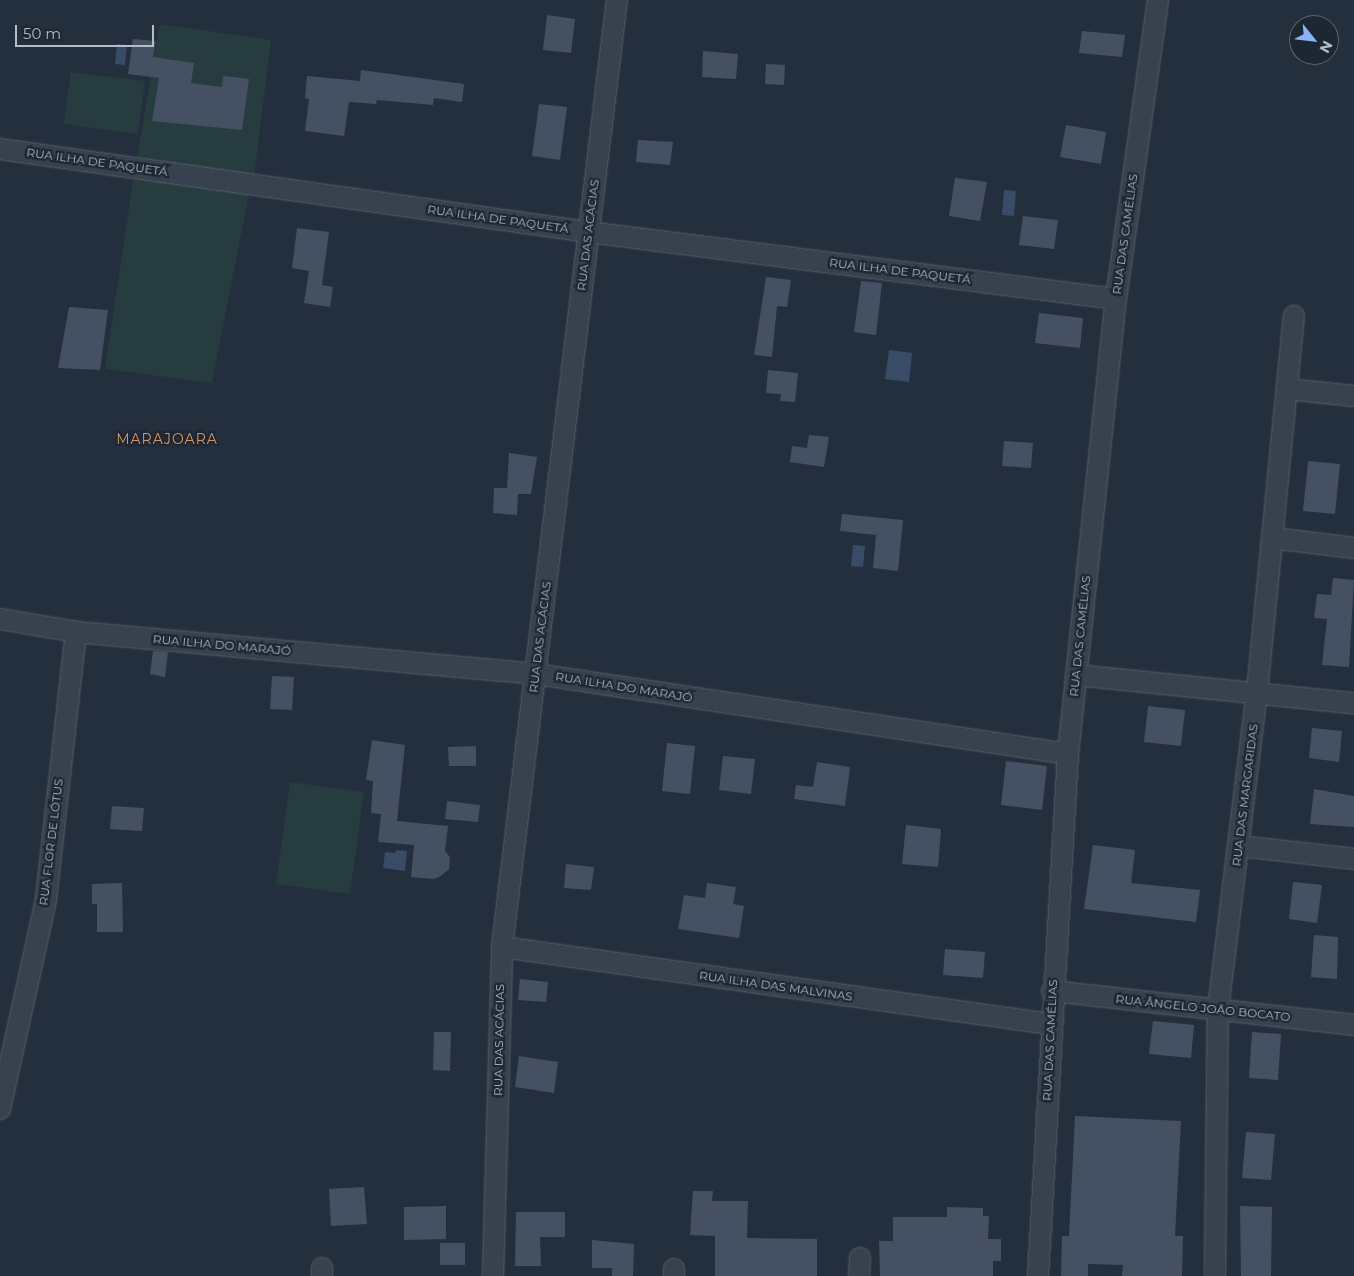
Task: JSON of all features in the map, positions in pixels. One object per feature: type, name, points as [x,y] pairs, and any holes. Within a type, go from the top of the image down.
[{"type":"street","name":"RUA DAS ACÁCIAS","points":[[493,1276],[502,947],[617,0]]},
{"type":"street","name":"RUA DAS CAMÉLIAS","points":[[1038,1276],[1050,1024],[1068,754],[1116,299],[1158,0]]},
{"type":"street","name":"RUA ILHA DE PAQUETÁ","points":[[0,150],[588,232],[1116,299]]},
{"type":"street","name":"RUA DAS MARGARIDAS","points":[[1215,1276],[1218,1010],[1257,692],[1294,316]]},
{"type":"street","points":[[1287,390],[1354,396]]},
{"type":"street","points":[[1273,538],[1354,548]]},
{"type":"street","name":"RUA ILHA DO MARAJÓ","points":[[0,619],[76,632],[536,674],[1068,754]]},
{"type":"street","name":"RUA FLOR DE LÓTUS","points":[[0,1109],[5,1068],[46,899],[76,632]]},
{"type":"street","points":[[1076,674],[1354,703]]},
{"type":"street","points":[[1238,846],[1354,859]]},
{"type":"street","name":"RUA ILHA DAS MALVINAS","points":[[502,947],[1050,1024]]},
{"type":"street","name":"RUA ÂNGELO JOÃO BOCATO","points":[[1052,991],[1354,1025]]},
{"type":"green space","points":[[160,24],[271,40],[254,177],[137,158]]},
{"type":"green space","points":[[71,72],[145,81],[138,134],[64,124]]},
{"type":"green space","points":[[134,174],[249,194],[212,383],[105,369]]},
{"type":"green space","points":[[290,782],[364,792],[350,894],[276,884]]},
{"type":"water","points":[[117,44],[127,45],[125,65],[115,64]]},
{"type":"water","points":[[1004,190],[1016,191],[1014,216],[1002,215]]},
{"type":"water","points":[[889,350],[912,353],[909,382],[885,379]]},
{"type":"water","points":[[853,545],[865,546],[863,567],[851,566]]},
{"type":"water","points":[[396,850],[407,851],[405,871],[383,868],[385,852],[395,853]]},
{"type":"building","points":[[547,15],[575,19],[571,53],[543,50]]},
{"type":"building","points":[[1082,31],[1125,35],[1122,57],[1079,53]]},
{"type":"building","points":[[133,39],[156,41],[153,57],[194,63],[191,83],[222,87],[223,76],[249,79],[242,130],[152,121],[159,78],[128,74]]},
{"type":"building","points":[[703,51],[738,54],[736,79],[702,77]]},
{"type":"building","points":[[766,64],[785,65],[784,85],[765,84]]},
{"type":"building","points":[[361,70],[464,84],[462,102],[434,98],[433,105],[377,100],[376,104],[349,102],[344,136],[305,131],[309,99],[305,98],[307,76],[360,81]]},
{"type":"building","points":[[539,104],[567,107],[560,160],[532,156]]},
{"type":"building","points":[[1066,125],[1106,132],[1101,164],[1060,157]]},
{"type":"building","points":[[638,140],[673,142],[670,165],[636,162]]},
{"type":"building","points":[[955,178],[987,182],[980,221],[949,216]]},
{"type":"building","points":[[1023,216],[1058,220],[1054,249],[1019,245]]},
{"type":"building","points":[[297,228],[329,232],[322,285],[333,287],[330,307],[304,303],[309,271],[292,268]]},
{"type":"building","points":[[766,277],[791,280],[787,307],[777,306],[772,357],[754,355]]},
{"type":"building","points":[[861,281],[882,283],[876,335],[854,332]]},
{"type":"building","points":[[69,307],[108,310],[100,370],[58,368]]},
{"type":"building","points":[[1039,313],[1083,318],[1080,348],[1035,343]]},
{"type":"building","points":[[768,370],[798,373],[795,402],[780,401],[781,394],[766,393]]},
{"type":"building","points":[[809,435],[829,437],[824,467],[790,462],[792,446],[807,448]]},
{"type":"building","points":[[1004,441],[1033,443],[1031,468],[1002,466]]},
{"type":"building","points":[[509,453],[537,457],[531,494],[518,494],[517,515],[493,513],[494,488],[507,488]]},
{"type":"building","points":[[1308,461],[1340,464],[1335,514],[1303,511]]},
{"type":"building","points":[[842,514],[903,520],[898,571],[873,568],[876,535],[840,531]]},
{"type":"building","points":[[1333,578],[1354,580],[1349,667],[1322,665],[1327,619],[1314,618],[1317,594],[1331,595]]},
{"type":"building","points":[[153,651],[168,652],[165,677],[150,674]]},
{"type":"building","points":[[272,676],[294,677],[292,710],[270,709]]},
{"type":"building","points":[[1148,706],[1185,710],[1181,746],[1144,742]]},
{"type":"building","points":[[1312,728],[1342,731],[1339,762],[1309,758]]},
{"type":"building","points":[[372,740],[405,745],[397,821],[448,826],[445,851],[450,857],[449,869],[441,876],[434,879],[411,877],[414,845],[378,842],[381,814],[371,813],[373,781],[366,780]]},
{"type":"building","points":[[667,743],[695,746],[690,794],[662,791]]},
{"type":"building","points":[[476,746],[476,766],[449,766],[448,747]]},
{"type":"building","points":[[723,756],[755,759],[751,794],[719,790]]},
{"type":"building","points":[[1006,761],[1047,766],[1042,810],[1001,805]]},
{"type":"building","points":[[817,762],[850,767],[845,806],[794,799],[796,785],[813,787]]},
{"type":"building","points":[[1314,789],[1354,796],[1354,827],[1310,824]]},
{"type":"building","points":[[447,801],[480,805],[478,822],[445,819]]},
{"type":"building","points":[[112,806],[144,808],[142,831],[110,829]]},
{"type":"building","points":[[906,825],[941,829],[938,867],[902,864]]},
{"type":"building","points":[[1093,845],[1135,850],[1131,883],[1200,890],[1196,922],[1084,909]]},
{"type":"building","points":[[566,864],[594,867],[591,890],[564,888]]},
{"type":"building","points":[[1293,882],[1322,885],[1317,923],[1289,919]]},
{"type":"building","points":[[122,883],[123,932],[97,932],[97,904],[92,904],[92,884]]},
{"type":"building","points":[[707,883],[736,887],[733,904],[744,906],[739,938],[678,929],[684,895],[705,898]]},
{"type":"building","points":[[1314,935],[1338,937],[1337,979],[1311,977]]},
{"type":"building","points":[[945,949],[985,952],[983,978],[943,975]]},
{"type":"building","points":[[520,979],[548,982],[546,1002],[518,1000]]},
{"type":"building","points":[[1153,1021],[1194,1025],[1191,1058],[1149,1054]]},
{"type":"building","points":[[434,1032],[451,1032],[450,1071],[433,1070]]},
{"type":"building","points":[[1252,1032],[1281,1034],[1278,1080],[1249,1078]]},
{"type":"building","points":[[519,1056],[558,1062],[554,1093],[515,1087]]},
{"type":"building","points":[[1075,1116],[1181,1121],[1175,1236],[1183,1236],[1182,1276],[1122,1276],[1123,1265],[1088,1264],[1088,1276],[1061,1276],[1062,1236],[1069,1236]]},
{"type":"building","points":[[1246,1132],[1275,1134],[1271,1180],[1242,1178]]},
{"type":"building","points":[[364,1187],[367,1224],[331,1226],[329,1189]]},
{"type":"building","points":[[693,1191],[713,1191],[712,1201],[748,1201],[747,1238],[817,1239],[817,1276],[715,1276],[715,1236],[690,1235]]},
{"type":"building","points":[[446,1206],[446,1239],[404,1240],[404,1207]]},
{"type":"building","points":[[1240,1206],[1272,1207],[1271,1276],[1241,1276]]},
{"type":"building","points":[[947,1207],[983,1208],[983,1216],[989,1216],[988,1239],[1001,1239],[1001,1261],[993,1261],[993,1276],[880,1276],[879,1241],[893,1241],[893,1217],[947,1217]]},
{"type":"building","points":[[516,1212],[565,1212],[565,1237],[540,1237],[541,1266],[515,1266]]},
{"type":"building","points":[[592,1240],[634,1244],[633,1276],[612,1276],[612,1268],[592,1268]]},
{"type":"building","points":[[440,1243],[465,1243],[465,1265],[440,1265]]},
{"type":"district","name":"MARAJOARA","points":[[167,439]]}]
